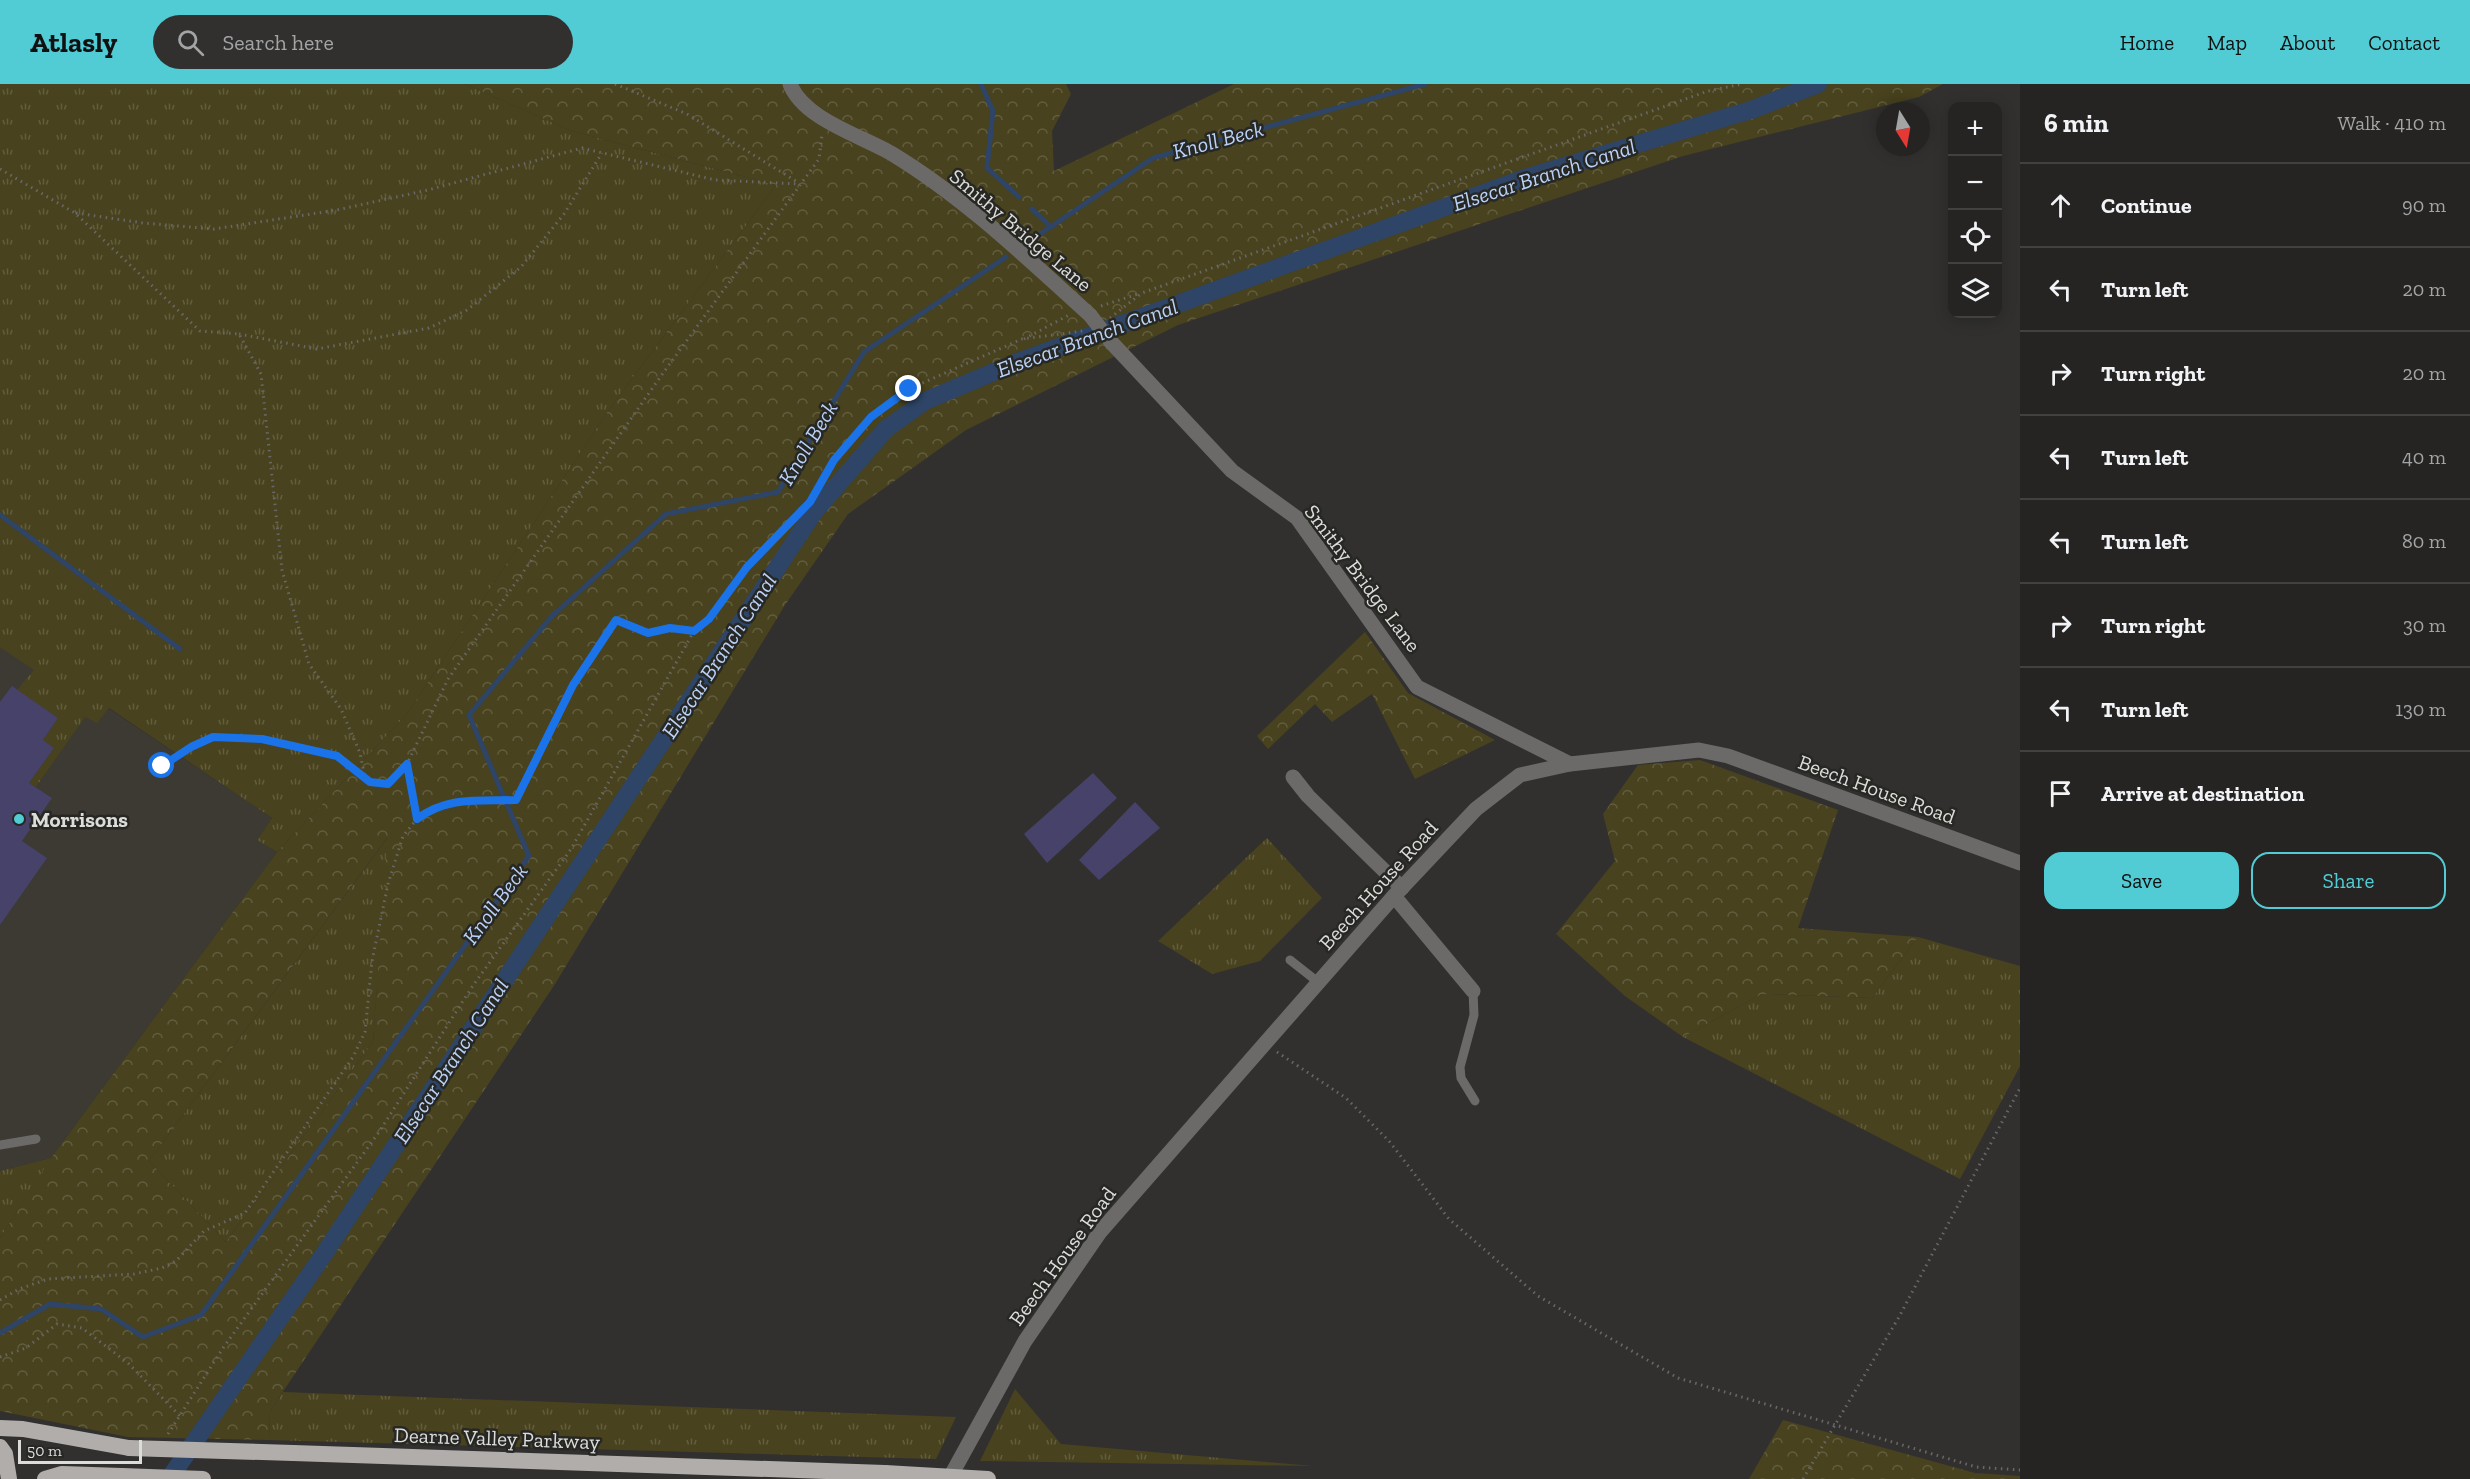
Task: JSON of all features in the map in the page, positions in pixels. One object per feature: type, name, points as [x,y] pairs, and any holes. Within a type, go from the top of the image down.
[{"type":"highway","name":"Dearne Valley Parkway","points":[[0,1428],[23,1429],[129,1448],[885,1473],[993,1479]]},
{"type":"highway","points":[[0,1447],[5,1454],[9,1479]]},
{"type":"highway","points":[[45,1479],[62,1474],[203,1479]]},
{"type":"street","name":"Smithy Bridge Lane","points":[[790,84],[807,107],[895,156],[989,225],[1111,342],[1232,471],[1297,518],[1417,687],[1570,764]]},
{"type":"street","name":"Beech House Road","points":[[949,1479],[1025,1341],[1100,1232],[1398,892],[1476,809],[1520,775],[1570,764],[1699,750],[1728,756],[2020,863]]},
{"type":"street","points":[[1293,777],[1398,892],[1473,991]]},
{"type":"lane","points":[[1290,960],[1318,982]]},
{"type":"lane","points":[[1473,991],[1474,1015],[1460,1067],[1461,1078],[1475,1101]]},
{"type":"lane","points":[[0,1145],[36,1139]]},
{"type":"path","points":[[615,84],[687,114],[801,184]]},
{"type":"path","points":[[1107,321],[1142,293],[1708,91],[1742,84]]},
{"type":"path","points":[[162,766],[191,747],[213,737],[262,739],[337,756],[370,782],[388,784],[407,764],[448,679],[661,376],[819,159],[825,119]]},
{"type":"path","points":[[75,213],[143,224],[214,229],[337,210],[428,190],[582,148],[715,180],[801,184]]},
{"type":"path","points":[[0,169],[75,213],[200,331],[239,334],[317,350],[429,328],[467,310],[521,267],[564,214],[602,153]]},
{"type":"path","points":[[0,1357],[26,1348],[57,1324],[82,1328],[128,1363],[180,1416],[223,1348],[379,1132],[472,987],[571,849],[694,631],[709,619],[747,567],[810,502],[834,460],[871,417],[909,389],[1022,339],[1077,333],[1088,322]]},
{"type":"path","points":[[239,334],[261,374],[282,570],[309,664],[341,709],[360,753],[365,778]]},
{"type":"path","points":[[0,1300],[19,1288],[48,1280],[134,1274],[162,1268],[176,1261],[204,1231],[245,1213],[353,1057],[365,1032],[372,961],[388,884],[403,836],[417,819],[432,808],[446,802],[516,800],[573,685],[616,620],[648,633],[670,628],[694,631]]},
{"type":"path","points":[[407,764],[417,819]]},
{"type":"path","points":[[1265,1044],[1346,1098],[1389,1141],[1449,1219],[1538,1296],[1678,1378],[1976,1467],[2020,1470]]},
{"type":"path","points":[[1803,1478],[1899,1317],[2020,1088]]},
{"type":"shaded area","points":[[0,629],[44,658],[58,718],[54,748],[30,782],[36,787],[85,716],[108,708],[272,818],[257,840],[277,852],[51,1158],[0,1171]]},
{"type":"green space","points":[[0,84],[465,84],[572,131],[776,185],[608,411],[407,714],[277,852],[257,840],[272,818],[109,708],[97,723],[85,717],[36,787],[29,783],[54,748],[43,740],[58,718],[17,690],[34,670],[0,647]]},
{"type":"green space","points":[[465,84],[1066,84],[1071,94],[1052,131],[1054,171],[1234,84],[1943,84],[1919,97],[1899,102],[1876,102],[1876,108],[1683,156],[1178,325],[966,430],[848,514],[785,605],[555,984],[270,1411],[269,1440],[128,1437],[0,1411],[0,1238],[51,1158],[277,852],[407,714],[608,411],[776,185],[572,131]],"holes":[[[387,838],[373,1042],[226,1242],[149,1161]]]},
{"type":"green space","points":[[1365,632],[1408,693],[1495,740],[1415,779],[1372,694],[1332,722],[1315,704],[1268,749],[1257,736]]},
{"type":"green space","points":[[1700,760],[1838,810],[1798,928],[1918,937],[1872,998],[1762,994],[1683,1037],[1625,996],[1556,934],[1615,861],[1603,814],[1638,765]]},
{"type":"green space","points":[[388,837],[373,1042],[226,1242],[149,1161]]},
{"type":"green space","points":[[1267,838],[1322,898],[1260,961],[1212,974],[1158,941]]},
{"type":"green space","points":[[1918,937],[2020,966],[2020,1066],[1960,1179],[1683,1037],[1762,994],[1872,998]]},
{"type":"green space","points":[[51,1159],[0,1238],[0,1171]]},
{"type":"green space","points":[[1015,1389],[1061,1444],[1313,1466],[980,1461]]},
{"type":"green space","points":[[283,1392],[956,1417],[936,1459],[269,1440],[270,1411]]},
{"type":"green space","points":[[1783,1420],[1975,1473],[2020,1476],[2020,1479],[1749,1479]]},
{"type":"building","name":"Morrisons","points":[[12,686],[58,718],[43,740],[54,748],[29,783],[52,798],[22,841],[47,858],[0,925],[0,702]]},
{"type":"building","points":[[1093,773],[1117,798],[1047,863],[1024,834]]},
{"type":"building","points":[[1135,802],[1160,828],[1099,880],[1079,860]]},
{"type":"waterway","points":[[981,84],[993,111],[987,168],[1019,197]]},
{"type":"waterway","name":"Knoll Beck","points":[[1031,240],[1153,158],[1425,84]]},
{"type":"waterway","name":"Elsecar Branch Canal","points":[[169,1479],[326,1251],[814,512],[886,429],[925,401],[1015,363],[1528,177],[1751,110],[1818,84]]},
{"type":"waterway","points":[[1032,209],[1051,227]]},
{"type":"waterway","name":"Knoll Beck","points":[[0,1333],[50,1304],[101,1309],[143,1337],[201,1315],[529,856],[469,715],[552,616],[666,514],[778,492],[864,352],[1006,257]]},
{"type":"waterway","points":[[0,515],[180,649]]},
{"type":"place","name":"Morrisons","points":[[19,819]]},
{"type":"route","points":[[162,766],[191,747],[213,737],[262,739],[337,756],[370,782],[388,784],[407,764],[417,819],[432,808],[446,802],[516,800],[552,732],[573,685],[616,620],[648,633],[670,628],[694,631],[709,619],[747,567],[810,502],[834,460],[871,417],[909,389]]}]
